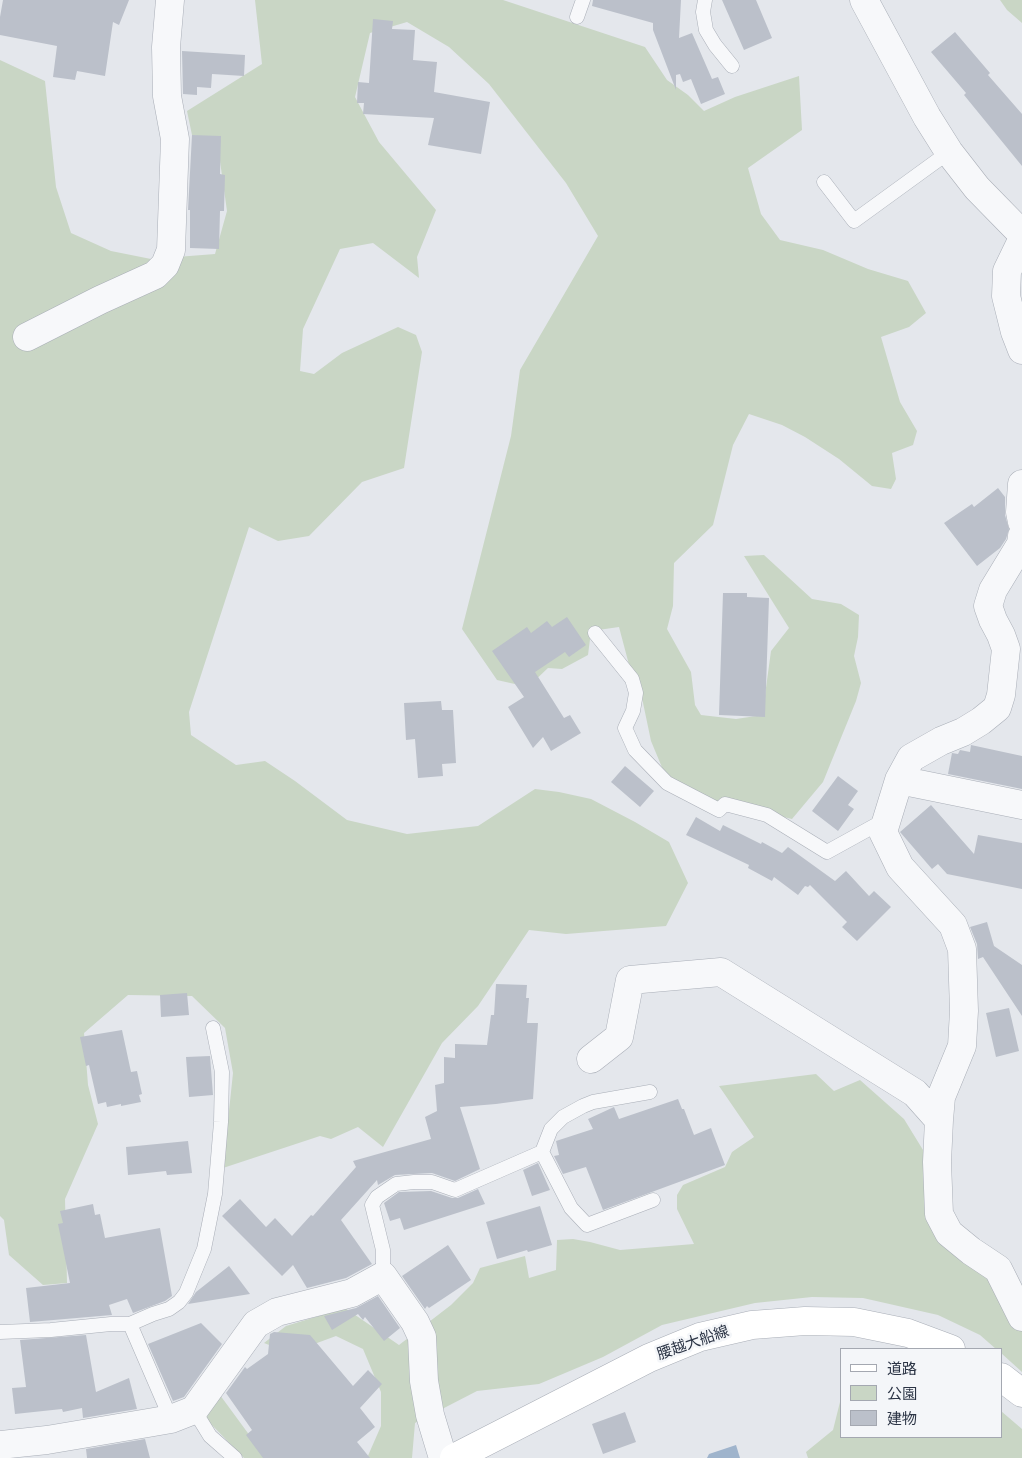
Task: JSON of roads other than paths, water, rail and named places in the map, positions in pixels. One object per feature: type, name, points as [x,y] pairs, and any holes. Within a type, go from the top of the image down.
[{"type":"main road","name":"腰越大船線","points":[[454,1458],[649,1358],[700,1337],[752,1325],[805,1321],[854,1322],[908,1333],[948,1348]]},
{"type":"main road","points":[[1002,1379],[1022,1393]]},
{"type":"street","points":[[27,337],[155,275],[165,265],[171,250],[175,139],[167,96],[166,47],[170,0]]},
{"type":"street","points":[[864,0],[923,109],[950,152],[976,188],[1022,234]]},
{"type":"street","points":[[1022,240],[1007,271],[1006,296],[1015,332],[1022,350]]},
{"type":"street","points":[[1022,484],[1020,512],[1022,522]]},
{"type":"street","points":[[1022,536],[1021,544],[993,590],[988,606],[992,620],[1001,635],[1006,649],[1001,695],[997,708],[963,732],[941,741],[911,758],[899,780],[883,832],[900,867],[952,926],[962,949],[964,1011],[962,1046],[941,1097],[938,1120],[939,1214],[949,1233],[998,1269],[1022,1317]]},
{"type":"street","points":[[899,780],[1022,805]]},
{"type":"street","points":[[591,1059],[620,1037],[630,980],[721,972],[915,1093],[938,1120]]},
{"type":"street","points":[[0,1446],[47,1440],[182,1414],[256,1324],[277,1312],[352,1293],[382,1276],[415,1322],[422,1337],[424,1381],[430,1415],[443,1458]]},
{"type":"lane","points":[[577,17],[583,0]]},
{"type":"lane","points":[[705,0],[703,12],[706,30],[732,66]]},
{"type":"lane","points":[[824,182],[854,221],[950,152]]},
{"type":"lane","points":[[595,633],[632,679],[636,693],[633,711],[625,728],[635,750],[667,783],[719,810],[725,804],[767,815],[827,852],[886,820]]},
{"type":"lane","points":[[0,1332],[130,1324],[169,1309],[179,1302],[186,1293],[204,1249],[215,1194],[221,1122],[222,1072],[213,1028]]},
{"type":"lane","points":[[382,1276],[383,1250],[372,1205],[377,1197],[396,1184],[414,1182],[432,1182],[455,1190],[542,1152],[552,1129],[563,1117],[593,1102],[650,1092]]},
{"type":"lane","points":[[542,1152],[571,1208],[587,1225],[653,1200]]},
{"type":"lane","points":[[130,1324],[182,1414],[235,1458]]},
{"type":"water","points":[[736,1445],[740,1458],[707,1458],[709,1454]]}]
